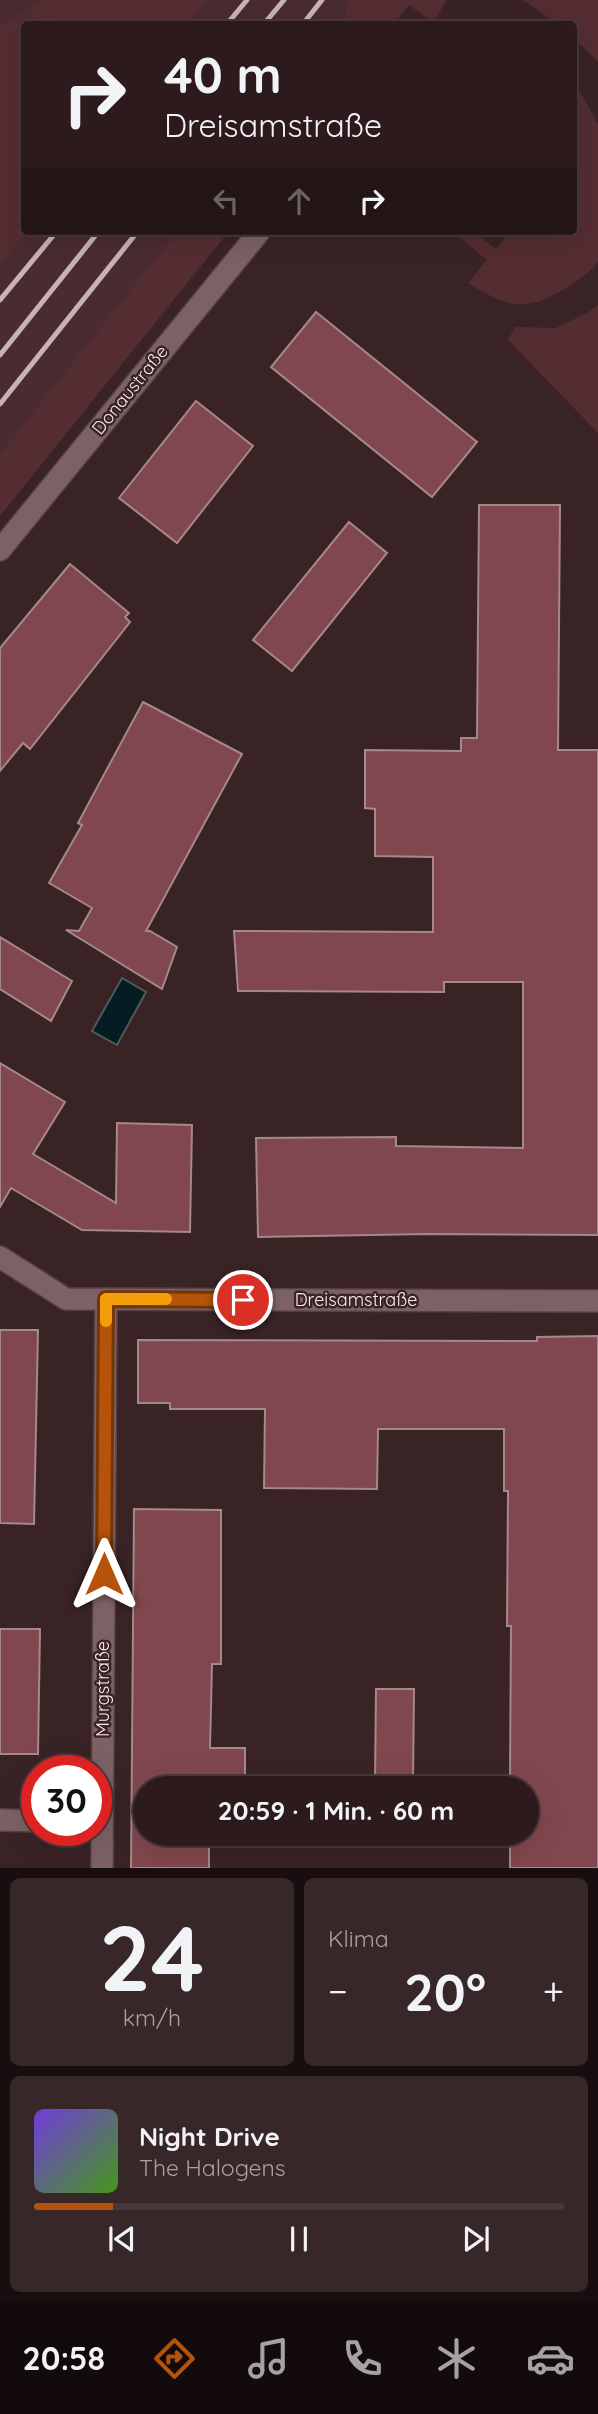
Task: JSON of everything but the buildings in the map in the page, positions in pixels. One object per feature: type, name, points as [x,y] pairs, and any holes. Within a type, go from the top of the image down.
[{"type":"street","name":"Donaustraße","points":[[0,550],[257,235]]},
{"type":"street","name":"Dreisamstraße","points":[[0,1257],[66,1299],[598,1301]]},
{"type":"street","name":"Murgstraße","points":[[100,1755],[106,1299]]},
{"type":"street","points":[[0,1820],[21,1821]]},
{"type":"street","name":"Murgstraße","points":[[101,1846],[102,1868]]},
{"type":"shaded area","points":[[0,0],[43,0],[0,24]]},
{"type":"shaded area","points":[[43,0],[207,0],[190,21],[21,21],[21,235],[24,235],[0,265],[0,24]]},
{"type":"shaded area","points":[[207,0],[347,0],[344,21],[190,21]]},
{"type":"shaded area","points":[[347,0],[446,0],[435,21],[409,5],[396,21],[344,21]]},
{"type":"shaded area","points":[[523,0],[598,0],[598,61],[577,42],[577,21],[553,21]]},
{"type":"shaded area","points":[[577,90],[598,124],[598,262],[577,281],[555,295],[530,304],[518,304],[495,298],[468,283],[487,260],[457,235],[478,235],[496,249],[508,235],[577,235]]},
{"type":"shaded area","points":[[24,235],[174,235],[0,454],[0,265]]},
{"type":"shaded area","points":[[174,235],[226,235],[0,516],[0,454]]},
{"type":"shaded area","points":[[598,305],[598,433],[508,340],[515,327],[556,328]]},
{"type":"water","points":[[122,978],[146,992],[117,1045],[92,1031]]},
{"type":"railway","points":[[230,21],[247,0]]},
{"type":"railway","points":[[266,21],[284,0]]},
{"type":"railway","points":[[305,21],[322,0]]},
{"type":"railway","points":[[0,300],[54,235]]},
{"type":"railway","points":[[0,355],[96,235]]},
{"type":"railway","points":[[0,404],[135,235]]},
{"type":"slow traffic","points":[[106,1321],[106,1299],[166,1299]]},
{"type":"route","points":[[104,1574],[106,1299],[243,1300]]}]
